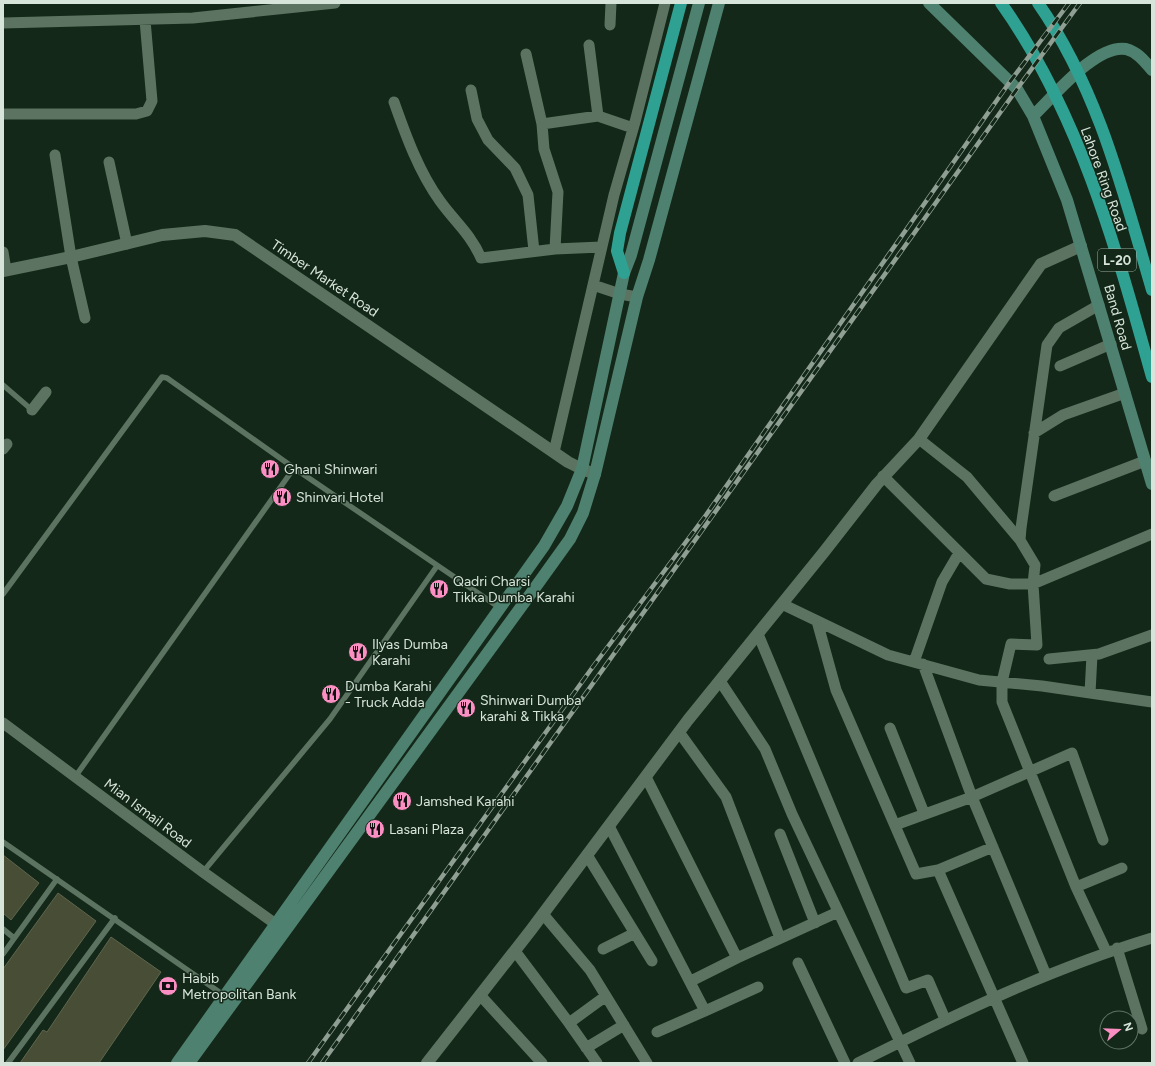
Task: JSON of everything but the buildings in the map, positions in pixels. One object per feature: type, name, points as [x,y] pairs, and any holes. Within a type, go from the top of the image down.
[{"type":"highway","points":[[624,273],[617,251],[682,3]]},
{"type":"highway","name":"Lahore Ring Road","points":[[1001,3],[1013,20],[1051,87],[1078,145],[1093,182],[1152,377]]},
{"type":"highway","name":"Lahore Ring Road","points":[[1038,3],[1067,50],[1086,89],[1104,132],[1152,290]]},
{"type":"main road","points":[[190,1063],[229,998],[277,925],[544,546],[567,506],[582,469],[624,273],[631,255],[699,3]]},
{"type":"main road","points":[[177,1063],[229,998],[570,539],[583,513],[595,474],[637,297],[649,260],[719,3]]},
{"type":"main road","name":"Band Road","points":[[928,3],[1016,89],[1033,116],[1067,200],[1082,246],[1152,484]]},
{"type":"main road","points":[[1033,116],[1094,59],[1112,49],[1127,49],[1139,56],[1152,70]]},
{"type":"main road","points":[[617,251],[649,260]]},
{"type":"street","points":[[3,24],[193,18],[335,3]]},
{"type":"street","points":[[610,25],[611,3]]},
{"type":"street","points":[[554,452],[614,194],[634,128],[665,3]]},
{"type":"street","points":[[3,114],[136,114],[147,111],[152,101],[145,20]]},
{"type":"street","points":[[590,45],[598,116]]},
{"type":"street","points":[[526,54],[542,124],[544,149],[558,192],[555,248]]},
{"type":"street","points":[[471,90],[477,118],[488,140],[515,168],[528,195],[534,251]]},
{"type":"street","points":[[394,102],[403,128],[431,186],[441,202],[473,241],[481,258],[555,248],[601,247]]},
{"type":"street","points":[[542,124],[598,116],[634,128]]},
{"type":"street","points":[[55,155],[71,257],[85,318]]},
{"type":"street","points":[[109,162],[127,244]]},
{"type":"street","name":"Timber Market Road","points":[[4,271],[71,257],[162,235],[205,231],[235,235],[554,452],[582,469],[595,474]]},
{"type":"street","points":[[427,1063],[515,951],[679,732],[883,476],[919,439],[1041,264],[1082,246]]},
{"type":"street","points":[[3,252],[4,271]]},
{"type":"street","points":[[593,285],[620,294],[637,297]]},
{"type":"street","points":[[1020,540],[1047,345],[1060,328],[1099,305]]},
{"type":"street","points":[[1060,366],[1111,344]]},
{"type":"street","points":[[32,410],[46,392]]},
{"type":"street","points":[[1034,433],[1063,415],[1125,392]]},
{"type":"street","points":[[919,439],[967,477],[1020,540],[1035,565],[1032,584],[1037,645],[1011,644],[1002,682],[1002,702],[1076,887],[1111,950],[1142,1029]]},
{"type":"street","points":[[1054,496],[1145,460]]},
{"type":"street","points":[[883,476],[986,579],[1010,584],[1032,584],[1152,534]]},
{"type":"street","points":[[959,553],[942,582],[918,663],[1046,975]]},
{"type":"street","points":[[782,604],[888,655],[979,680],[1042,686],[1152,702]]},
{"type":"street","points":[[817,621],[836,690],[916,874],[938,870],[993,847]]},
{"type":"street","points":[[758,634],[906,988],[928,980],[946,1019]]},
{"type":"street","points":[[1049,659],[1099,654],[1152,635]]},
{"type":"street","points":[[1090,693],[1092,655]]},
{"type":"street","points":[[720,681],[765,749],[792,814],[910,1063]]},
{"type":"street","name":"Mian Ismail Road","points":[[3,722],[203,872],[277,925]]},
{"type":"street","points":[[890,728],[924,813]]},
{"type":"street","points":[[679,732],[726,797],[780,938]]},
{"type":"street","points":[[895,825],[924,813],[972,797],[1072,753],[1103,840]]},
{"type":"street","points":[[646,777],[737,958]]},
{"type":"street","points":[[609,826],[691,981],[705,1011]]},
{"type":"street","points":[[780,834],[814,923]]},
{"type":"street","points":[[587,855],[652,961]]},
{"type":"street","points":[[1076,887],[1122,868]]},
{"type":"street","points":[[938,870],[1023,1063]]},
{"type":"street","points":[[691,981],[737,958],[838,912]]},
{"type":"street","points":[[543,914],[590,970],[647,1063]]},
{"type":"street","points":[[603,949],[635,933]]},
{"type":"street","points":[[861,1062],[946,1019],[1046,975],[1111,950],[1152,938]]},
{"type":"street","points":[[515,951],[597,1063]]},
{"type":"street","points":[[798,963],[845,1063]]},
{"type":"street","points":[[657,1032],[758,987]]},
{"type":"street","points":[[480,995],[542,1063]]},
{"type":"street","points":[[569,1023],[606,996]]},
{"type":"street","points":[[586,1048],[624,1025]]},
{"type":"lane","points":[[3,594],[162,377],[167,378],[294,468],[500,608]]},
{"type":"lane","points":[[3,385],[32,410]]},
{"type":"lane","points":[[75,777],[294,468]]},
{"type":"lane","points":[[203,872],[330,720],[437,566]]},
{"type":"lane","points":[[3,842],[229,998]]},
{"type":"lane","points":[[3,954],[57,879]]},
{"type":"lane","points":[[8,1063],[115,918]]},
{"type":"lane","points":[[3,929],[14,938]]},
{"type":"railway","points":[[308,1063],[592,668],[706,515],[1009,83],[1069,3]]},
{"type":"railway","points":[[322,1063],[1017,89],[1080,3]]},
{"type":"place","name":"Ghani Shinwari","points":[[270,469]]},
{"type":"place","name":"Shinvari Hotel","points":[[282,497]]},
{"type":"place","name":"Qadri Charsi Tikka Dumba Karahi","points":[[439,589]]},
{"type":"place","name":"Ilyas Dumba Karahi","points":[[358,652]]},
{"type":"place","name":"Dumba Karahi - Truck Adda","points":[[331,694]]},
{"type":"place","name":"Shinwari Dumba karahi & Tikka","points":[[466,708]]},
{"type":"place","name":"Jamshed Karahi","points":[[402,801]]},
{"type":"place","name":"Lasani Plaza","points":[[375,829]]},
{"type":"place","name":"Habib Metropolitan Bank","points":[[168,986]]}]
